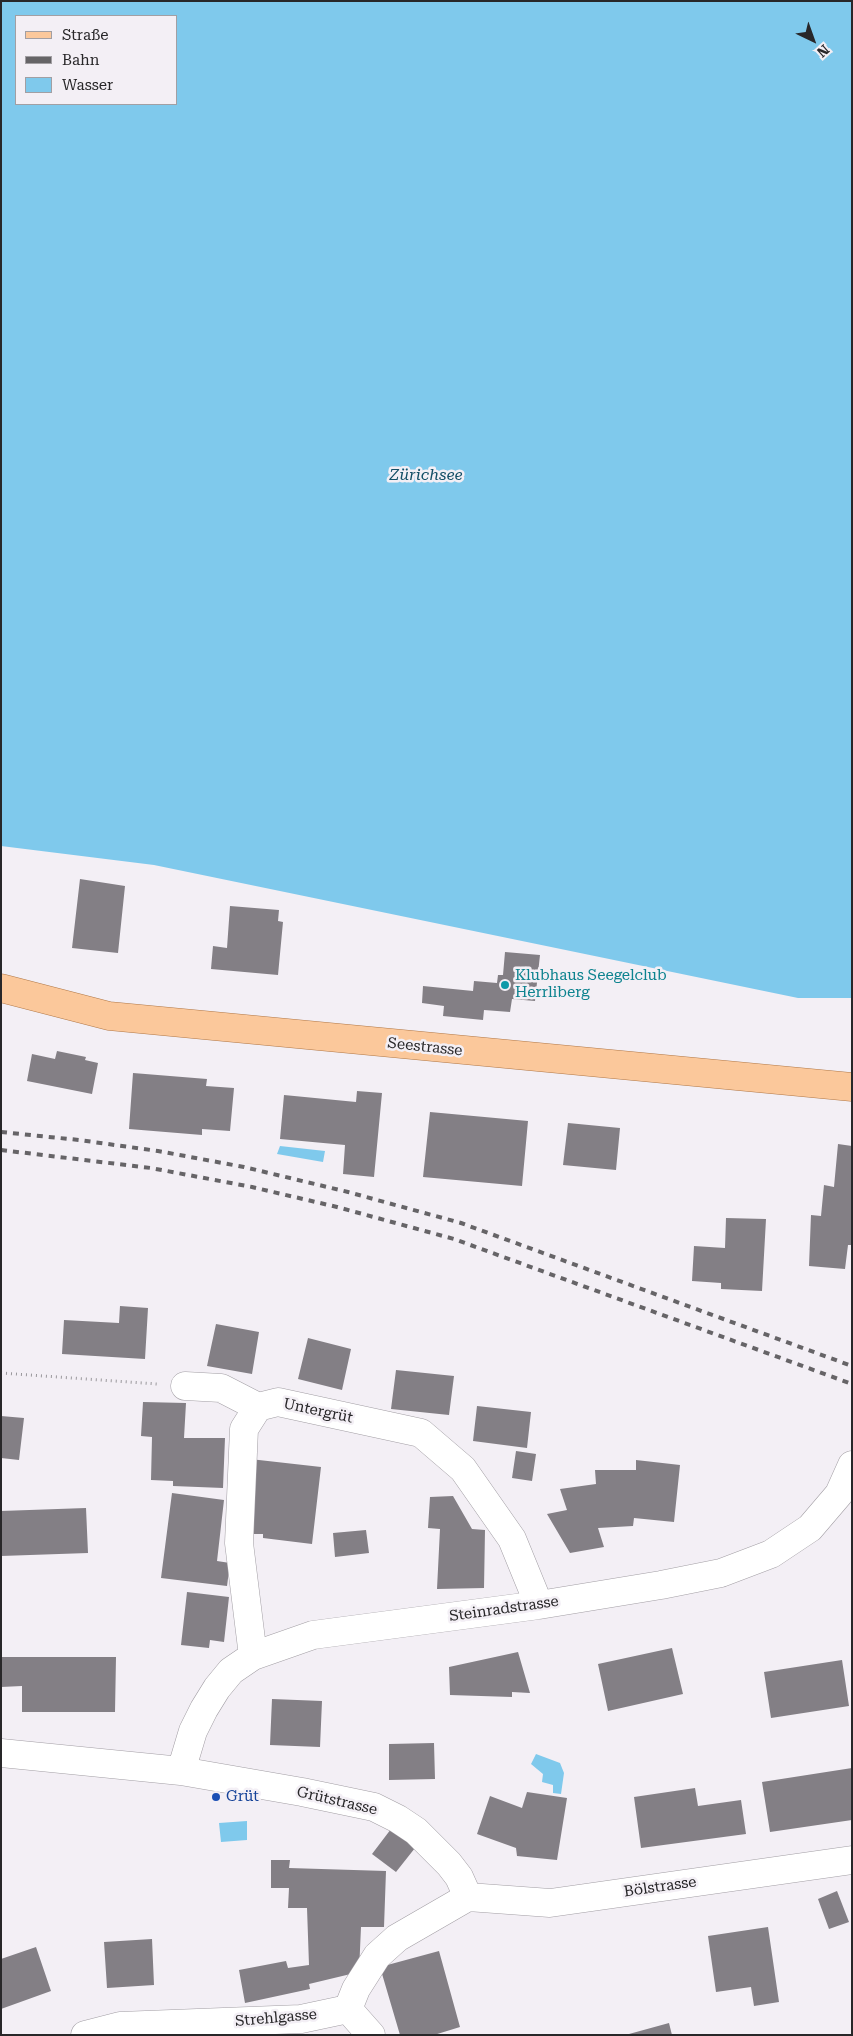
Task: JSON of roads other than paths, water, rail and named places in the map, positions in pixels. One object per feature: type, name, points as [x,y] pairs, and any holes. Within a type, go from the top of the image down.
[{"type":"main road","name":"Seestrasse","points":[[1,988],[109,1016],[852,1087]]},
{"type":"street","points":[[185,1386],[221,1388],[258,1407],[244,1429],[239,1543],[254,1656]]},
{"type":"street","name":"Untergrüt","points":[[258,1407],[278,1402],[421,1433],[462,1469],[512,1539],[539,1604]]},
{"type":"street","name":"Steinradstrasse","points":[[181,1771],[194,1731],[213,1695],[231,1671],[254,1656],[314,1635],[539,1604],[661,1585],[721,1573],[771,1554],[810,1528],[839,1494],[852,1465]]},
{"type":"street","name":"Grütstrasse","points":[[1,1753],[181,1771],[286,1789],[374,1807],[416,1831],[449,1864],[459,1877],[468,1897]]},
{"type":"street","name":"Bölstrasse","points":[[468,1897],[550,1903],[852,1860]]},
{"type":"street","points":[[371,2035],[348,2009],[356,1989],[377,1956],[404,1934],[468,1897]]},
{"type":"street","name":"Strehlgasse","points":[[85,2035],[120,2026],[301,2019],[348,2009]]},
{"type":"water","name":"Zürichsee","points":[[1,1],[852,1],[852,998],[798,998],[154,865],[1,846]]},
{"type":"water","points":[[280,1146],[325,1151],[323,1162],[277,1154]]},
{"type":"water","points":[[536,1754],[560,1763],[564,1773],[561,1794],[553,1793],[553,1785],[542,1782],[543,1774],[531,1764]]},
{"type":"water","points":[[247,1821],[247,1840],[221,1842],[219,1823]]},
{"type":"railway","points":[[1,1132],[158,1151],[244,1167],[348,1192],[461,1223],[852,1366]]},
{"type":"railway","points":[[1,1150],[151,1168],[252,1187],[337,1207],[454,1239],[852,1384]]},
{"type":"place","name":"Klubhaus Seegelclub Herrliberg","points":[[505,985]]},
{"type":"place","name":"Grüt","points":[[216,1797]]}]
